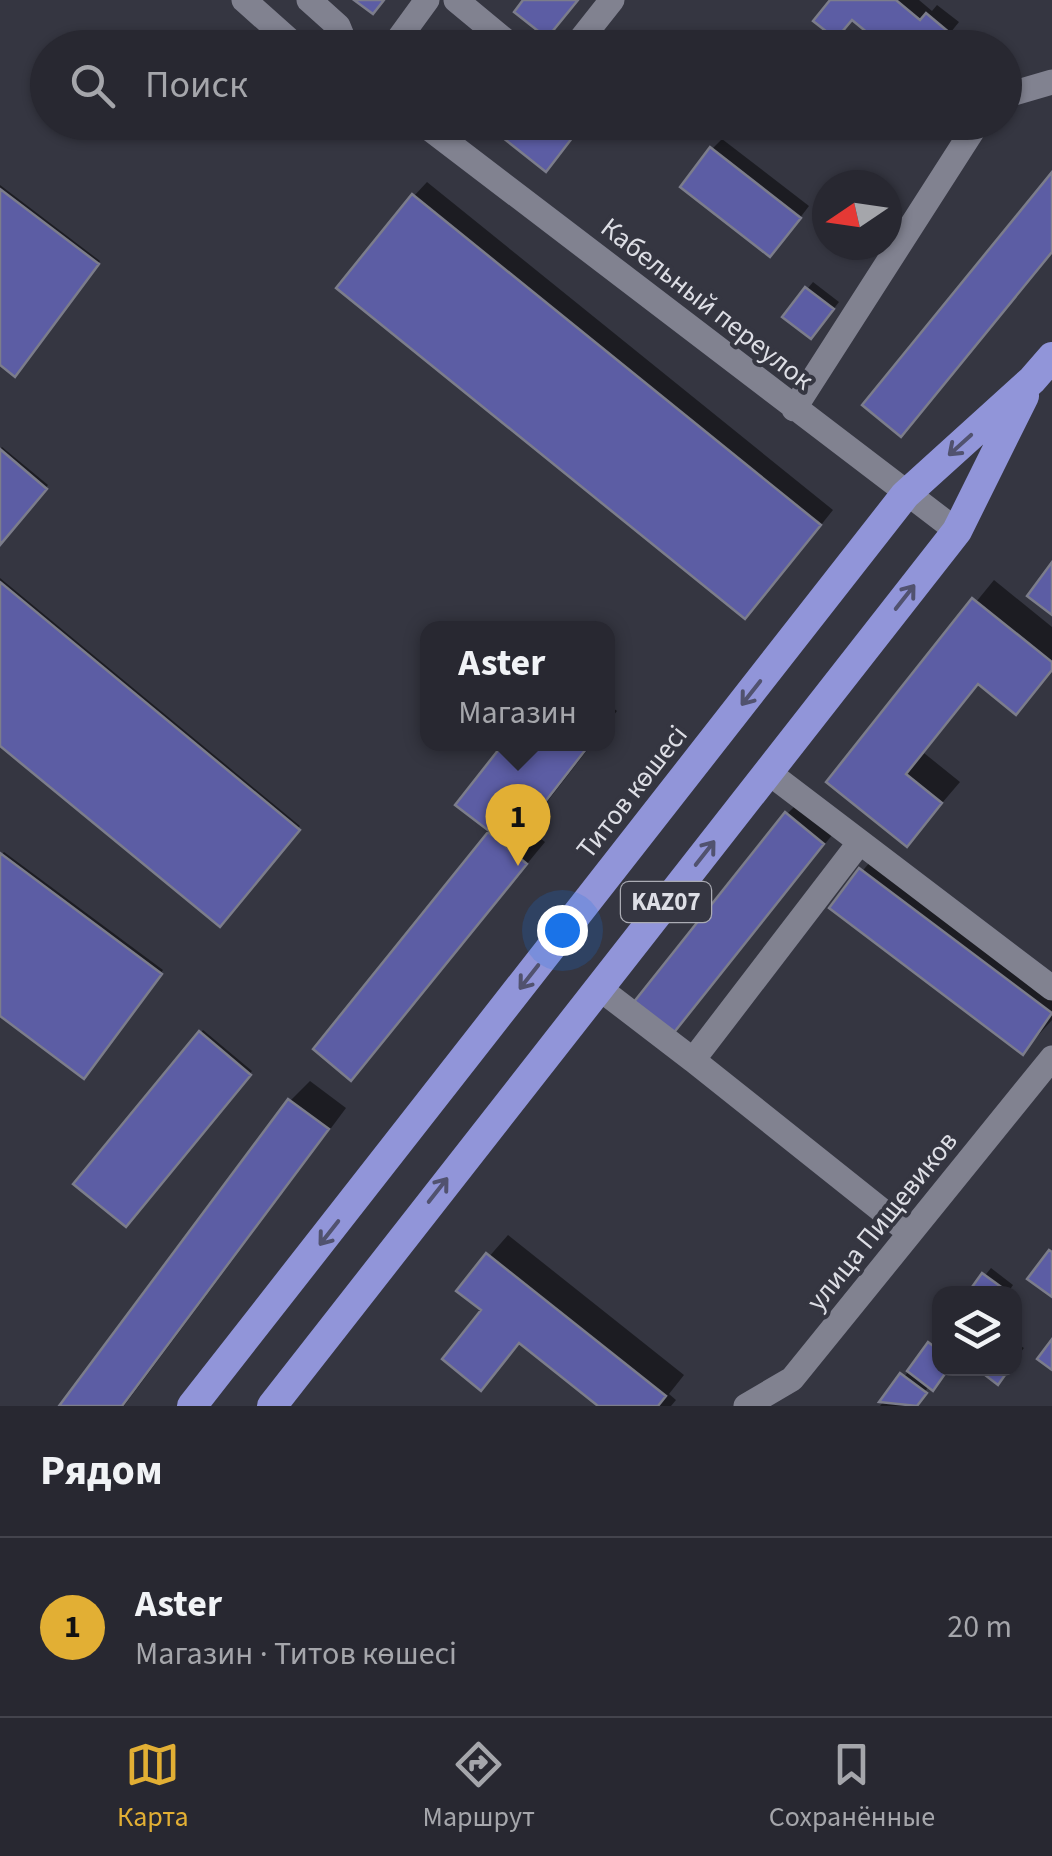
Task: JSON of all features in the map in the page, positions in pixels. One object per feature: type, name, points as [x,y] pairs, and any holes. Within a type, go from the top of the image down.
[{"type":"highway","name":"Титов көшесі","points":[[192,1406],[905,495],[1042,368]]},
{"type":"highway","name":"Титов көшесі","points":[[272,1406],[957,532],[1042,368]]},
{"type":"street","points":[[244,0],[278,30]]},
{"type":"street","points":[[309,0],[340,30]]},
{"type":"street","points":[[405,30],[427,0]]},
{"type":"street","points":[[456,0],[492,30]]},
{"type":"street","points":[[588,30],[612,0]]},
{"type":"street","points":[[1022,91],[1052,82]]},
{"type":"street","name":"Кабельный переулок","points":[[445,140],[957,532]]},
{"type":"street","points":[[794,409],[966,140]]},
{"type":"street","points":[[768,772],[1052,988]]},
{"type":"street","points":[[692,1060],[860,842]]},
{"type":"street","points":[[599,988],[910,1233]]},
{"type":"street","name":"улица Пищевиков","points":[[746,1406],[792,1379],[1052,1058]]},
{"type":"building","points":[[354,0],[384,0],[373,14]]},
{"type":"building","points":[[523,0],[578,0],[554,30],[537,30],[514,12]]},
{"type":"building","points":[[830,0],[896,0],[920,20],[926,13],[946,30],[864,30],[852,20],[844,30],[824,30],[813,21]]},
{"type":"building","points":[[506,140],[571,140],[546,172]]},
{"type":"building","points":[[710,147],[801,218],[770,257],[680,187]]},
{"type":"building","points":[[1052,172],[1052,252],[901,437],[862,405]]},
{"type":"building","points":[[0,189],[99,264],[15,377],[0,365]]},
{"type":"building","points":[[412,194],[821,525],[745,619],[336,288]]},
{"type":"building","points":[[805,287],[834,309],[811,339],[782,317]]},
{"type":"building","points":[[0,449],[47,489],[0,545]]},
{"type":"building","points":[[1052,562],[1052,615],[1027,596]]},
{"type":"building","points":[[0,582],[300,830],[220,927],[0,746]]},
{"type":"building","points":[[972,598],[1052,662],[1052,670],[1016,715],[978,684],[906,774],[942,803],[907,847],[826,782]]},
{"type":"building","points":[[497,751],[585,751],[510,847],[455,805]]},
{"type":"building","points":[[785,812],[824,844],[672,1035],[633,1003]]},
{"type":"building","points":[[488,832],[527,864],[351,1081],[313,1049]]},
{"type":"building","points":[[0,853],[162,974],[84,1079],[0,1016]]},
{"type":"building","points":[[859,868],[1052,1013],[1023,1055],[829,908]]},
{"type":"building","points":[[199,1031],[251,1075],[126,1227],[73,1184]]},
{"type":"building","points":[[288,1099],[329,1129],[122,1406],[59,1406]]},
{"type":"building","points":[[1049,1250],[1052,1252],[1052,1297],[1027,1279]]},
{"type":"building","points":[[486,1253],[666,1396],[658,1406],[598,1406],[519,1343],[481,1391],[442,1359],[481,1310],[456,1291]]},
{"type":"building","points":[[982,1273],[1000,1286],[973,1286]]},
{"type":"building","points":[[1052,1339],[1052,1370],[1037,1359]]},
{"type":"building","points":[[928,1342],[932,1345],[932,1376],[943,1376],[933,1391],[907,1371]]},
{"type":"building","points":[[900,1373],[927,1393],[917,1406],[879,1402]]},
{"type":"building","points":[[986,1376],[1004,1376],[998,1385]]},
{"type":"place","name":"Aster","points":[[518,866]]}]
